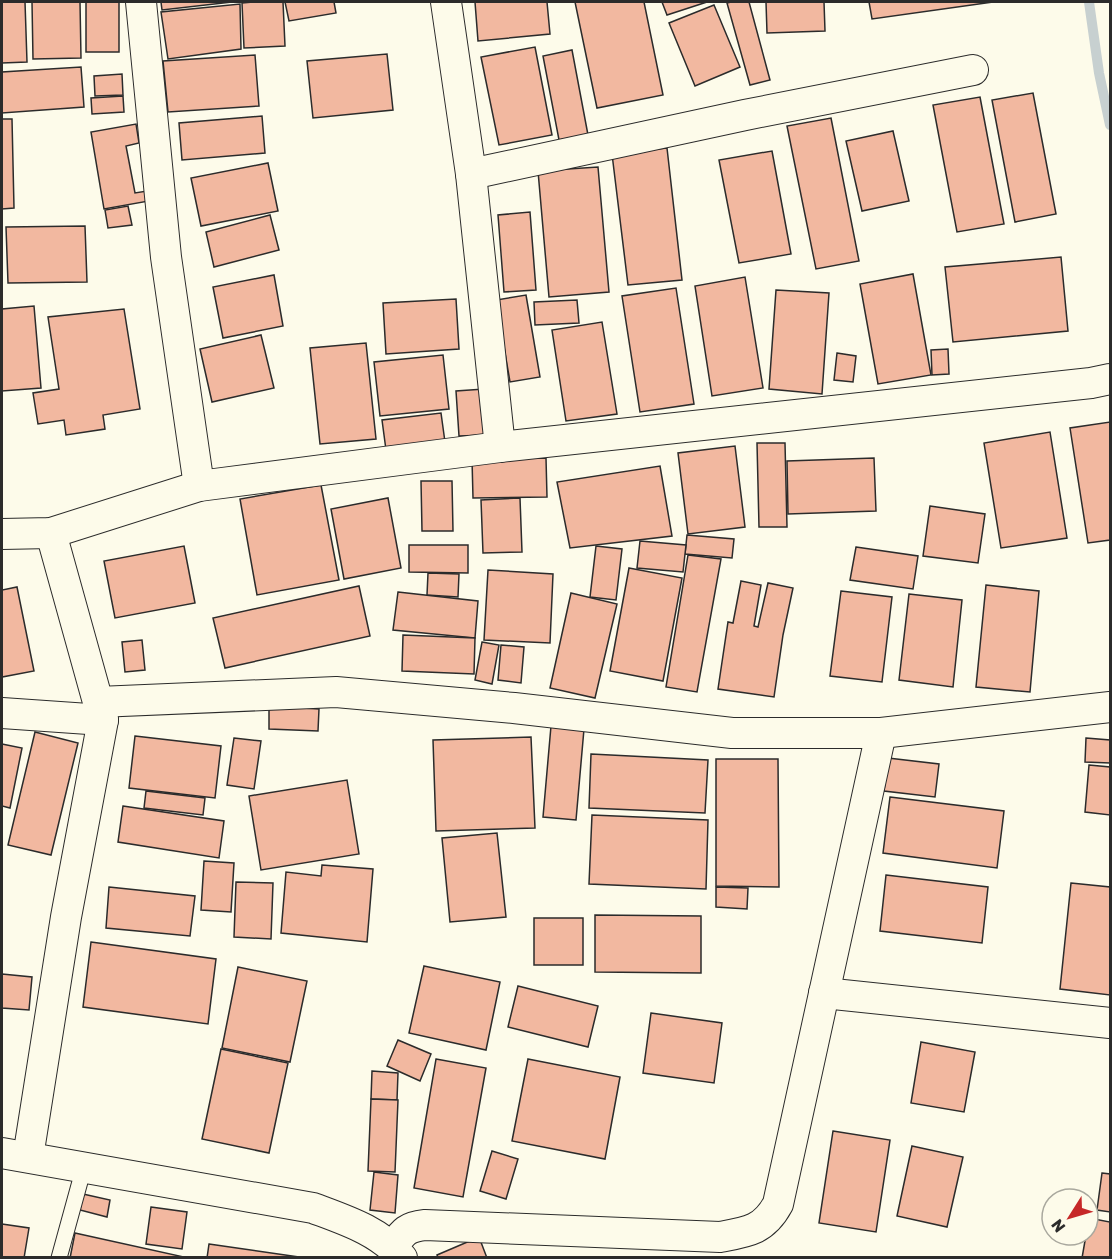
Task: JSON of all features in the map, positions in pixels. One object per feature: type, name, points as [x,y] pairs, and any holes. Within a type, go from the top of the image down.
[{"type":"street","points":[[141,2],[166,257],[199,486]]},
{"type":"street","points":[[446,2],[471,174],[500,447]]},
{"type":"street","points":[[471,174],[973,69]]},
{"type":"street","points":[[2,534],[51,533],[199,486],[500,447],[1091,383],[1110,379]]},
{"type":"street","points":[[51,533],[101,711],[66,917],[15,1155],[314,1208],[360,1226],[398,1252],[403,1232],[411,1227],[425,1225],[720,1237],[743,1233],[771,1218],[778,1204],[881,733]]},
{"type":"street","points":[[2,713],[101,711],[336,692],[514,708],[732,733],[881,733],[1110,707]]},
{"type":"street","points":[[824,993],[1110,1023]]},
{"type":"lane","points":[[59,1257],[84,1167]]},
{"type":"building","points":[[2,2],[25,2],[27,62],[2,63]]},
{"type":"building","points":[[32,2],[80,2],[81,58],[33,59]]},
{"type":"building","points":[[86,2],[119,2],[119,52],[86,52]]},
{"type":"building","points":[[161,2],[232,2],[162,10]]},
{"type":"building","points":[[283,2],[285,46],[244,48],[242,3]]},
{"type":"building","points":[[285,2],[334,2],[336,13],[289,21]]},
{"type":"building","points":[[475,2],[547,2],[550,34],[478,41]]},
{"type":"building","points":[[575,2],[644,2],[663,95],[597,108]]},
{"type":"building","points":[[662,2],[707,2],[667,15]]},
{"type":"building","points":[[749,2],[770,80],[750,85],[727,3]]},
{"type":"building","points":[[766,2],[824,2],[825,31],[767,33]]},
{"type":"building","points":[[869,2],[993,2],[872,19]]},
{"type":"building","points":[[240,4],[241,49],[168,59],[161,12]]},
{"type":"building","points":[[714,5],[740,67],[695,86],[669,23]]},
{"type":"building","points":[[535,47],[552,135],[499,145],[481,57]]},
{"type":"building","points":[[572,50],[588,135],[559,140],[543,56]]},
{"type":"building","points":[[387,54],[393,110],[313,118],[307,61]]},
{"type":"building","points":[[255,55],[259,106],[168,112],[163,61]]},
{"type":"building","points":[[81,67],[84,107],[2,113],[2,72]]},
{"type":"building","points":[[122,74],[123,95],[95,96],[94,76]]},
{"type":"building","points":[[1033,93],[1056,214],[1015,222],[992,100]]},
{"type":"building","points":[[123,96],[124,112],[92,114],[91,98]]},
{"type":"building","points":[[980,97],[1004,224],[957,232],[933,105]]},
{"type":"building","points":[[262,116],[265,153],[182,160],[179,123]]},
{"type":"building","points":[[831,118],[859,261],[816,269],[787,126]]},
{"type":"building","points":[[2,119],[12,119],[14,208],[2,209]]},
{"type":"building","points":[[136,124],[139,143],[126,146],[135,193],[147,191],[149,201],[104,209],[91,132]]},
{"type":"building","points":[[893,131],[909,201],[862,211],[846,141]]},
{"type":"building","points":[[667,148],[682,280],[628,285],[612,154]]},
{"type":"building","points":[[772,151],[791,254],[739,263],[719,160]]},
{"type":"building","points":[[268,163],[278,211],[201,226],[191,178]]},
{"type":"building","points":[[598,167],[609,292],[549,297],[538,171]]},
{"type":"building","points":[[128,206],[132,225],[108,228],[105,210]]},
{"type":"building","points":[[530,212],[536,290],[504,292],[498,215]]},
{"type":"building","points":[[270,215],[279,250],[214,267],[206,232]]},
{"type":"building","points":[[85,226],[87,282],[8,283],[6,227]]},
{"type":"building","points":[[1061,257],[1068,331],[953,342],[945,267]]},
{"type":"building","points":[[913,274],[931,375],[878,384],[860,284]]},
{"type":"building","points":[[274,275],[283,326],[223,338],[213,287]]},
{"type":"building","points":[[745,277],[763,388],[712,396],[695,286]]},
{"type":"building","points":[[676,288],[694,404],[640,412],[622,296]]},
{"type":"building","points":[[776,290],[829,293],[822,394],[769,389]]},
{"type":"building","points":[[526,295],[540,377],[510,382],[496,300]]},
{"type":"building","points":[[456,299],[459,349],[386,354],[383,303]]},
{"type":"building","points":[[577,300],[579,323],[535,325],[534,302]]},
{"type":"building","points":[[34,306],[41,388],[2,391],[2,309]]},
{"type":"building","points":[[124,309],[140,409],[103,415],[105,429],[66,435],[64,420],[38,424],[33,393],[59,389],[48,317]]},
{"type":"building","points":[[602,322],[617,414],[566,421],[552,330]]},
{"type":"building","points":[[261,335],[274,388],[212,402],[200,349]]},
{"type":"building","points":[[366,343],[376,439],[320,444],[310,348]]},
{"type":"building","points":[[948,349],[949,374],[932,375],[931,350]]},
{"type":"building","points":[[837,353],[856,356],[853,382],[834,380]]},
{"type":"building","points":[[443,355],[449,409],[380,416],[374,362]]},
{"type":"building","points":[[484,389],[487,435],[459,436],[456,391]]},
{"type":"building","points":[[441,413],[445,442],[386,450],[382,420]]},
{"type":"building","points":[[1110,422],[1110,540],[1088,543],[1070,428]]},
{"type":"building","points":[[1050,432],[1067,538],[1001,548],[984,443]]},
{"type":"building","points":[[757,443],[785,443],[787,527],[759,527]]},
{"type":"building","points":[[735,446],[745,527],[688,534],[678,453]]},
{"type":"building","points":[[546,458],[547,497],[473,498],[472,459]]},
{"type":"building","points":[[874,458],[876,511],[788,514],[787,461]]},
{"type":"building","points":[[660,466],[672,536],[570,548],[557,482]]},
{"type":"building","points":[[421,481],[452,481],[453,531],[422,531]]},
{"type":"building","points":[[321,485],[339,580],[257,595],[240,499]]},
{"type":"building","points":[[388,498],[401,568],[344,579],[331,509]]},
{"type":"building","points":[[520,498],[522,552],[483,553],[481,500]]},
{"type":"building","points":[[930,506],[985,514],[978,563],[923,556]]},
{"type":"building","points":[[687,535],[734,539],[732,558],[685,554]]},
{"type":"building","points":[[640,541],[686,545],[683,572],[637,568]]},
{"type":"building","points":[[409,545],[468,545],[468,573],[409,572]]},
{"type":"building","points":[[184,546],[195,603],[115,618],[104,561]]},
{"type":"building","points":[[596,546],[622,549],[616,600],[590,597]]},
{"type":"building","points":[[856,547],[918,556],[913,589],[850,580]]},
{"type":"building","points":[[688,555],[721,559],[697,692],[666,687]]},
{"type":"building","points":[[629,568],[682,578],[663,681],[610,671]]},
{"type":"building","points":[[488,570],[553,574],[550,643],[484,640]]},
{"type":"building","points":[[428,573],[459,574],[458,597],[427,595]]},
{"type":"building","points":[[741,581],[761,585],[754,626],[758,627],[768,583],[793,588],[774,697],[718,689],[728,622],[733,623]]},
{"type":"building","points":[[986,585],[1039,591],[1030,692],[976,687]]},
{"type":"building","points":[[359,586],[370,636],[225,668],[213,618]]},
{"type":"building","points":[[17,587],[34,671],[2,677],[2,590]]},
{"type":"building","points":[[841,591],[892,597],[882,682],[830,676]]},
{"type":"building","points":[[398,592],[478,601],[475,638],[393,630]]},
{"type":"building","points":[[571,593],[617,604],[595,698],[550,688]]},
{"type":"building","points":[[909,594],[962,600],[953,687],[899,680]]},
{"type":"building","points":[[403,635],[475,638],[474,674],[402,671]]},
{"type":"building","points":[[142,640],[145,670],[125,672],[122,642]]},
{"type":"building","points":[[482,642],[499,645],[492,684],[475,680]]},
{"type":"building","points":[[501,645],[524,647],[521,683],[498,680]]},
{"type":"building","points":[[269,706],[319,709],[318,731],[269,729]]},
{"type":"building","points":[[551,726],[584,729],[576,820],[543,817]]},
{"type":"building","points":[[35,732],[78,743],[51,855],[8,845]]},
{"type":"building","points":[[135,736],[221,746],[215,798],[129,788]]},
{"type":"building","points":[[531,737],[535,828],[436,831],[433,740]]},
{"type":"building","points":[[234,738],[261,741],[254,789],[227,785]]},
{"type":"building","points":[[1086,738],[1110,740],[1110,763],[1085,762]]},
{"type":"building","points":[[2,744],[22,748],[10,808],[2,806]]},
{"type":"building","points":[[591,754],[708,760],[705,813],[589,808]]},
{"type":"building","points":[[888,758],[939,764],[935,797],[884,791]]},
{"type":"building","points":[[716,759],[778,759],[779,887],[716,886]]},
{"type":"building","points":[[1089,765],[1110,767],[1110,815],[1085,812]]},
{"type":"building","points":[[347,780],[359,854],[261,870],[249,796]]},
{"type":"building","points":[[146,791],[205,798],[203,815],[144,808]]},
{"type":"building","points":[[890,797],[1004,811],[997,868],[883,853]]},
{"type":"building","points":[[123,806],[224,821],[219,858],[118,842]]},
{"type":"building","points":[[592,815],[708,820],[706,889],[589,884]]},
{"type":"building","points":[[497,833],[506,917],[450,922],[442,838]]},
{"type":"building","points":[[204,861],[234,863],[231,912],[201,910]]},
{"type":"building","points":[[322,865],[373,869],[367,942],[281,933],[286,872],[321,876]]},
{"type":"building","points":[[886,875],[988,887],[982,943],[880,931]]},
{"type":"building","points":[[236,882],[273,883],[271,939],[234,937]]},
{"type":"building","points":[[1071,883],[1110,887],[1110,995],[1060,989]]},
{"type":"building","points":[[109,887],[195,896],[190,936],[106,928]]},
{"type":"building","points":[[716,887],[748,888],[747,909],[716,907]]},
{"type":"building","points":[[595,915],[701,916],[701,973],[595,972]]},
{"type":"building","points":[[534,918],[583,918],[583,965],[534,965]]},
{"type":"building","points":[[91,942],[216,959],[208,1024],[83,1007]]},
{"type":"building","points":[[424,966],[500,982],[486,1050],[409,1033]]},
{"type":"building","points":[[238,967],[307,981],[290,1062],[222,1048]]},
{"type":"building","points":[[2,974],[32,977],[29,1010],[2,1008]]},
{"type":"building","points":[[518,986],[598,1006],[588,1047],[508,1027]]},
{"type":"building","points":[[651,1013],[722,1023],[714,1083],[643,1073]]},
{"type":"building","points":[[398,1040],[431,1054],[420,1081],[387,1066]]},
{"type":"building","points":[[921,1042],[975,1052],[964,1112],[911,1103]]},
{"type":"building","points":[[221,1049],[288,1063],[269,1153],[202,1139]]},
{"type":"building","points":[[436,1059],[486,1068],[463,1197],[414,1188]]},
{"type":"building","points":[[528,1059],[620,1077],[605,1159],[512,1141]]},
{"type":"building","points":[[372,1071],[398,1073],[397,1100],[371,1099]]},
{"type":"building","points":[[371,1099],[398,1100],[395,1172],[368,1171]]},
{"type":"building","points":[[833,1131],[890,1140],[876,1232],[819,1223]]},
{"type":"building","points":[[912,1146],[963,1157],[947,1227],[897,1216]]},
{"type":"building","points":[[492,1151],[518,1159],[506,1199],[480,1191]]},
{"type":"building","points":[[374,1172],[398,1175],[395,1213],[370,1210]]},
{"type":"building","points":[[1102,1173],[1110,1174],[1110,1212],[1100,1210]]},
{"type":"building","points":[[83,1194],[110,1200],[107,1217],[80,1210]]},
{"type":"building","points":[[151,1207],[187,1212],[182,1249],[146,1244]]},
{"type":"building","points":[[1100,1220],[1110,1222],[1110,1258],[1082,1258],[1084,1247],[1100,1247]]},
{"type":"building","points":[[2,1224],[29,1228],[24,1258],[2,1258]]},
{"type":"building","points":[[75,1233],[184,1257],[184,1258],[70,1258]]},
{"type":"building","points":[[479,1237],[487,1258],[438,1258],[437,1255]]},
{"type":"building","points":[[209,1244],[306,1258],[207,1258]]},
{"type":"waterway","points":[[1089,2],[1099,73],[1110,125]]}]
